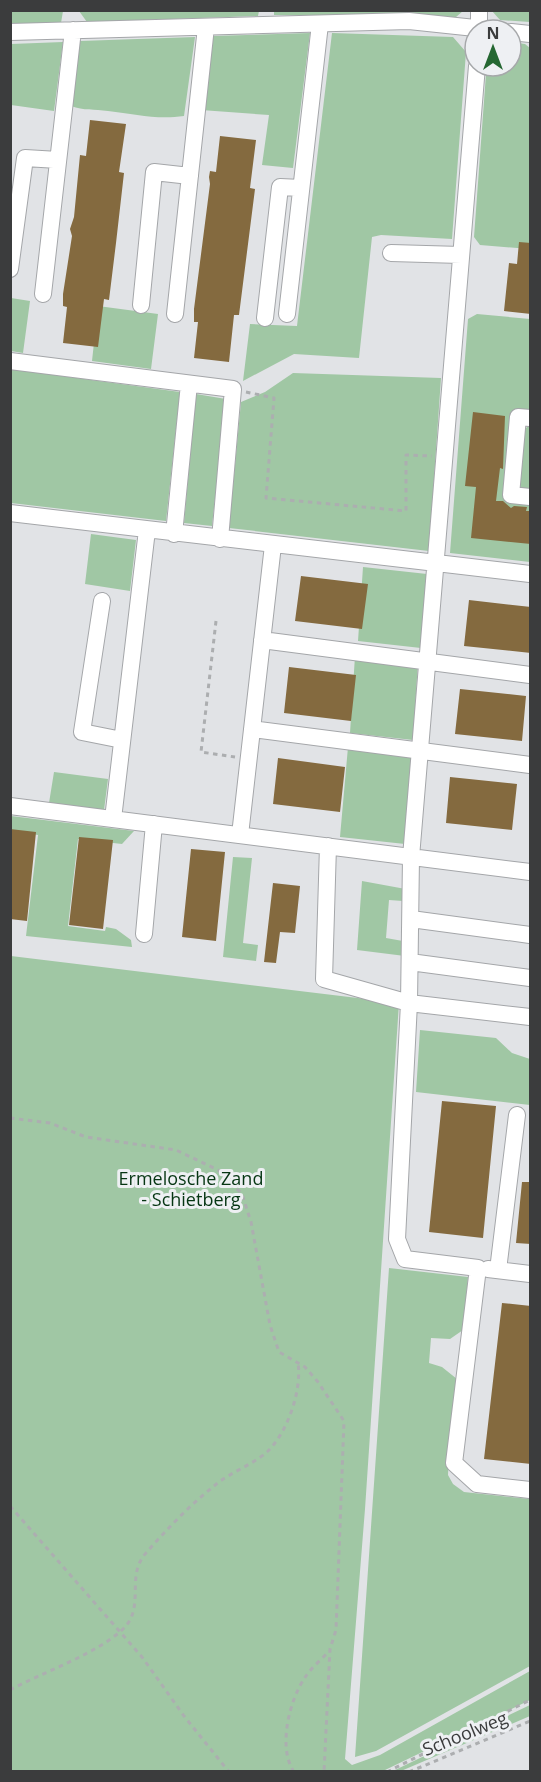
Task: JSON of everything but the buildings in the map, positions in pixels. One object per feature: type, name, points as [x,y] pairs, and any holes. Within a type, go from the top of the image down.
[{"type":"lane","points":[[10,32],[206,27],[266,18],[320,24],[409,21],[463,27]]},
{"type":"lane","points":[[287,314],[320,24]]},
{"type":"lane","points":[[175,314],[206,27]]},
{"type":"lane","points":[[43,294],[73,30]]},
{"type":"lane","points":[[476,78],[411,857],[409,1003],[397,1239],[405,1259],[531,1274]]},
{"type":"lane","points":[[10,269],[25,158],[58,160]]},
{"type":"lane","points":[[141,305],[154,172],[190,176]]},
{"type":"lane","points":[[265,318],[280,188],[302,188]]},
{"type":"lane","points":[[391,253],[462,255]]},
{"type":"lane","points":[[10,361],[233,389],[220,539]]},
{"type":"lane","points":[[174,534],[189,384]]},
{"type":"lane","points":[[531,418],[518,417],[511,495],[531,497]]},
{"type":"lane","points":[[10,513],[531,574]]},
{"type":"lane","points":[[113,819],[147,530]]},
{"type":"lane","points":[[240,835],[273,545]]},
{"type":"lane","points":[[102,601],[82,732],[122,740]]},
{"type":"lane","points":[[262,640],[428,664],[531,675]]},
{"type":"lane","points":[[252,729],[531,765]]},
{"type":"lane","points":[[10,806],[531,872]]},
{"type":"lane","points":[[144,934],[154,824]]},
{"type":"lane","points":[[328,846],[324,979],[409,1003],[531,1017]]},
{"type":"lane","points":[[411,919],[531,935]]},
{"type":"lane","points":[[410,962],[531,978]]},
{"type":"lane","points":[[498,1270],[517,1115]]},
{"type":"lane","points":[[478,1268],[454,1462],[477,1484],[531,1490]]},
{"type":"path","points":[[233,389],[274,398],[266,498],[406,511],[406,455],[446,456]]},
{"type":"path","points":[[216,621],[201,752],[249,759]]},
{"type":"path","points":[[10,1118],[50,1123],[86,1137],[176,1150],[218,1170],[242,1194],[251,1222],[270,1324],[279,1352],[298,1363],[318,1382],[344,1421],[336,1630],[330,1649],[324,1772]]},
{"type":"path","points":[[10,1690],[89,1652],[119,1631],[134,1613],[136,1574],[144,1554],[214,1485],[267,1452],[275,1442],[294,1399],[298,1363]]},
{"type":"path","points":[[10,1506],[142,1657],[184,1716],[229,1772]]},
{"type":"path","points":[[294,1772],[288,1758],[287,1739],[292,1708],[306,1676],[330,1649]]},
{"type":"path","points":[[387,1772],[531,1700]]},
{"type":"path","name":"Schoolweg","points":[[409,1772],[531,1720]]},
{"type":"green space","points":[[63,10],[61,23],[11,24],[10,11]]},
{"type":"green space","points":[[274,10],[463,11],[456,17],[274,15]]},
{"type":"green space","points":[[79,11],[259,11],[258,16],[87,22]]},
{"type":"green space","points":[[492,11],[530,11],[530,22],[523,22],[523,18],[498,18]]},
{"type":"green space","points":[[310,33],[293,168],[262,165],[269,115],[201,110],[211,36]]},
{"type":"green space","points":[[332,33],[453,37],[463,49],[464,78],[452,239],[381,235],[372,237],[359,358],[294,354],[243,381],[250,324],[297,326]]},
{"type":"green space","points":[[195,37],[184,116],[155,117],[71,106],[80,41]]},
{"type":"green space","points":[[63,42],[54,111],[11,105],[11,44]]},
{"type":"green space","points":[[523,44],[525,44],[530,48],[530,249],[480,245],[474,237],[486,78],[523,78]]},
{"type":"green space","points":[[11,298],[30,301],[23,353],[11,351]]},
{"type":"green space","points":[[98,306],[158,314],[151,369],[92,361]]},
{"type":"green space","points":[[477,314],[530,319],[530,412],[520,411],[506,497],[530,505],[530,562],[450,553],[468,319]]},
{"type":"green space","points":[[10,369],[180,392],[166,521],[11,503]]},
{"type":"green space","points":[[293,373],[441,378],[429,551],[229,528],[241,402],[265,392]]},
{"type":"green space","points":[[196,394],[226,399],[212,526],[184,523]]},
{"type":"green space","points":[[530,424],[530,493],[521,489],[520,486],[524,430]]},
{"type":"green space","points":[[91,534],[136,540],[130,591],[85,584]]},
{"type":"green space","points":[[363,567],[427,574],[421,648],[358,641]]},
{"type":"green space","points":[[355,656],[418,662],[413,740],[350,733]]},
{"type":"green space","points":[[348,747],[413,755],[405,844],[340,837]]},
{"type":"green space","points":[[54,772],[108,779],[104,810],[49,803]]},
{"type":"green space","points":[[11,816],[134,831],[122,844],[78,839],[68,926],[105,931],[106,927],[116,929],[131,940],[132,947],[26,936],[38,835],[11,831]]},
{"type":"green space","points":[[233,857],[252,858],[243,943],[258,945],[256,961],[223,957]]},
{"type":"green space","points":[[362,881],[411,890],[417,902],[389,900],[386,938],[414,943],[413,957],[357,950]]},
{"type":"green space","name":"Ermelosche Zand - Schietberg","points":[[11,956],[399,1003],[365,1509],[345,1759],[352,1765],[380,1755],[530,1671],[530,1700],[383,1771],[11,1772]]},
{"type":"green space","points":[[420,1030],[496,1038],[512,1053],[530,1059],[530,1105],[416,1092]]},
{"type":"green space","points":[[389,1268],[468,1277],[463,1330],[450,1339],[431,1338],[429,1363],[442,1367],[457,1379],[448,1475],[453,1484],[464,1492],[530,1499],[530,1666],[376,1751],[355,1757]]},
{"type":"green space","points":[[530,1705],[530,1716],[401,1771],[393,1771]]}]
